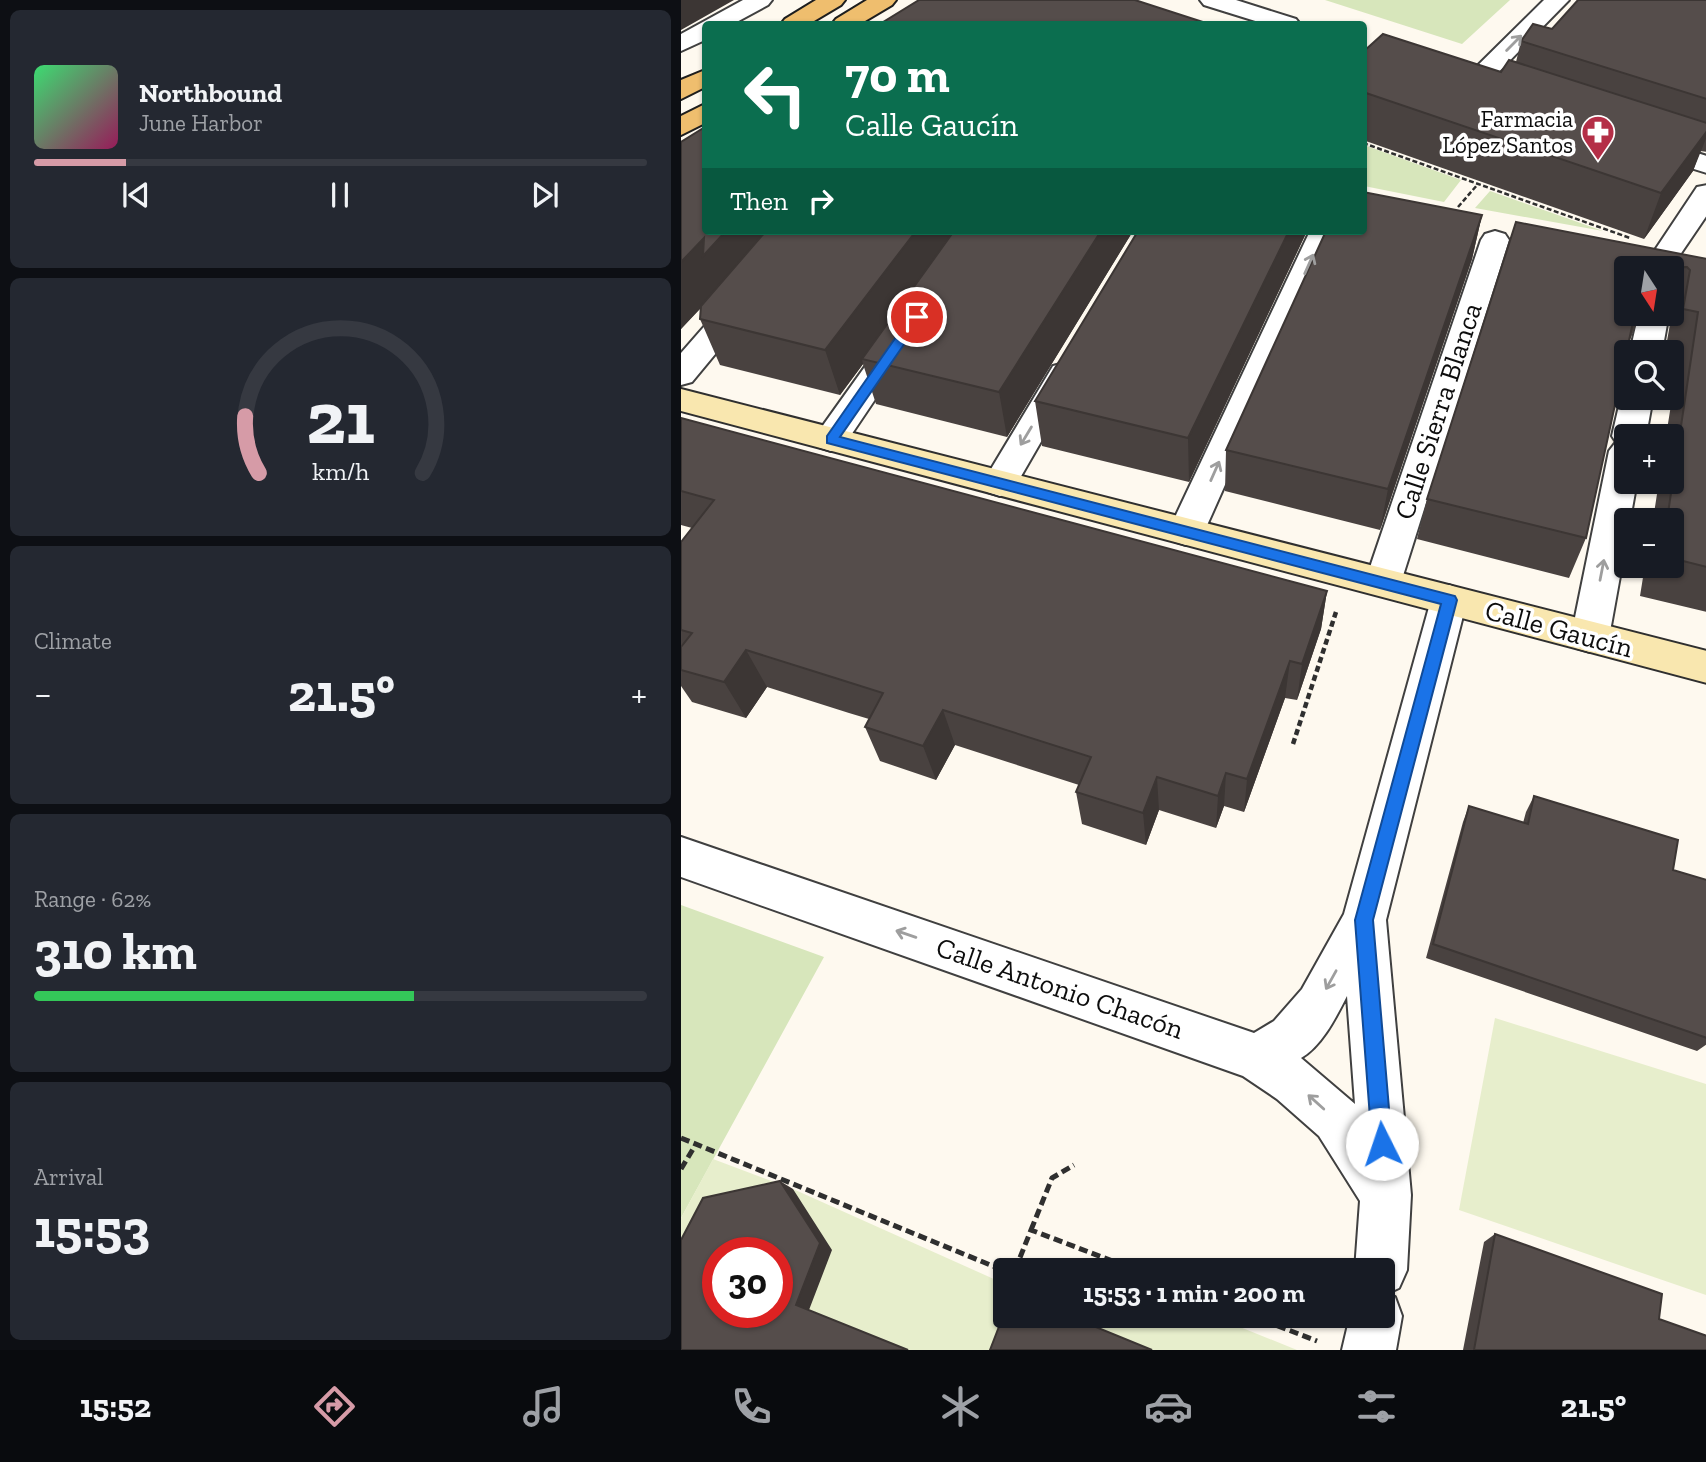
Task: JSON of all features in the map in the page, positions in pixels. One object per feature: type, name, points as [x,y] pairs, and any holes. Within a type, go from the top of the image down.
[{"type":"main road","points":[[797,21],[833,0]]},
{"type":"main road","points":[[849,21],[884,0]]},
{"type":"main road","points":[[681,91],[702,79]]},
{"type":"main road","points":[[681,127],[702,114]]},
{"type":"main road","name":"Calle Gaucín","points":[[681,400],[1706,667]]},
{"type":"street","points":[[722,21],[760,0]]},
{"type":"street","points":[[1212,0],[1278,21]]},
{"type":"street","points":[[1471,86],[1558,0]]},
{"type":"street","points":[[681,44],[702,32]]},
{"type":"street","points":[[1617,135],[1706,165]]},
{"type":"street","points":[[1675,256],[1706,193]]},
{"type":"street","points":[[681,373],[800,235]]},
{"type":"street","points":[[1186,533],[1322,235]]},
{"type":"street","name":"Calle Sierra Blanca","points":[[1383,582],[1494,240]]},
{"type":"street","points":[[831,439],[917,317]]},
{"type":"street","points":[[1000,483],[1078,349]]},
{"type":"street","points":[[1590,637],[1618,494]]},
{"type":"street","points":[[1257,1057],[1291,1038],[1311,1013],[1364,920],[1449,600]]},
{"type":"street","name":"Calle Antonio Chacón","points":[[681,857],[1257,1057],[1294,1082],[1336,1119],[1386,1195]]},
{"type":"street","points":[[1364,920],[1386,1195],[1382,1258]]},
{"type":"street","points":[[1348,1348],[1366,1328]]},
{"type":"path","points":[[1367,144],[1478,184],[1642,256]]},
{"type":"path","points":[[1458,207],[1478,184]]},
{"type":"path","points":[[1293,744],[1348,573]]},
{"type":"path","points":[[681,1138],[993,1267]]},
{"type":"path","points":[[681,1169],[696,1144]]},
{"type":"path","points":[[1020,1258],[1052,1178],[1074,1165]]},
{"type":"path","points":[[1031,1230],[1104,1258]]},
{"type":"path","points":[[1288,1328],[1348,1348]]},
{"type":"green space","points":[[1325,0],[1510,0],[1462,44]]},
{"type":"green space","points":[[1367,146],[1461,180],[1444,202],[1367,187]]},
{"type":"green space","points":[[1490,191],[1603,231],[1475,208]]},
{"type":"green space","points":[[681,905],[824,957],[681,1218]]},
{"type":"green space","points":[[1495,1018],[1706,1084],[1706,1295],[1459,1210]]},
{"type":"green space","points":[[713,1159],[793,1189],[993,1279],[993,1328],[1243,1328],[1297,1350],[681,1350],[681,1218]]},
{"type":"building","points":[[919,0],[1135,0],[1200,21],[885,21]]},
{"type":"building","points":[[1578,0],[1707,0],[1707,99],[1521,41],[1533,24],[1552,29]]},
{"type":"building","points":[[1383,34],[1501,72],[1509,60],[1707,123],[1707,131],[1661,193],[1367,93],[1367,48]]},
{"type":"building","points":[[702,129],[702,235],[722,235],[703,256],[704,238],[681,262],[681,142]]},
{"type":"building","points":[[1367,193],[1482,215],[1388,489],[1226,450],[1324,235],[1367,235]]},
{"type":"building","points":[[1516,222],[1707,259],[1707,567],[1684,561],[1684,508],[1669,508],[1671,494],[1684,494],[1684,424],[1681,424],[1698,312],[1684,309],[1690,270],[1684,267],[1684,256],[1614,256],[1614,326],[1632,326],[1629,340],[1614,340],[1614,409],[1586,538],[1427,499]]},
{"type":"building","points":[[763,235],[913,235],[825,350],[700,319],[701,306]]},
{"type":"building","points":[[951,235],[1098,235],[999,392],[862,359]]},
{"type":"building","points":[[1136,235],[1287,235],[1188,438],[1035,401]]},
{"type":"building","points":[[681,418],[1327,591],[1302,664],[1290,661],[1247,779],[1226,773],[1218,796],[1157,777],[1143,813],[1076,792],[1091,757],[943,710],[923,746],[865,727],[883,693],[746,650],[724,682],[681,670],[681,647],[692,633],[681,630],[681,542],[714,500],[681,491]]},
{"type":"building","points":[[1534,796],[1678,840],[1673,870],[1707,880],[1707,1038],[1433,944],[1469,806],[1528,824]]},
{"type":"building","points":[[780,1181],[820,1243],[796,1305],[908,1350],[681,1350],[681,1240],[703,1198]]},
{"type":"building","points":[[1495,1234],[1662,1294],[1659,1319],[1707,1336],[1707,1350],[1474,1350]]},
{"type":"building","points":[[998,1328],[1098,1328],[1152,1350],[990,1350]]},
{"type":"place","name":"Farmacia López Santos","points":[[1598,162]]},
{"type":"route","points":[[917,317],[831,439],[1449,600],[1364,920],[1382,1144]]}]
